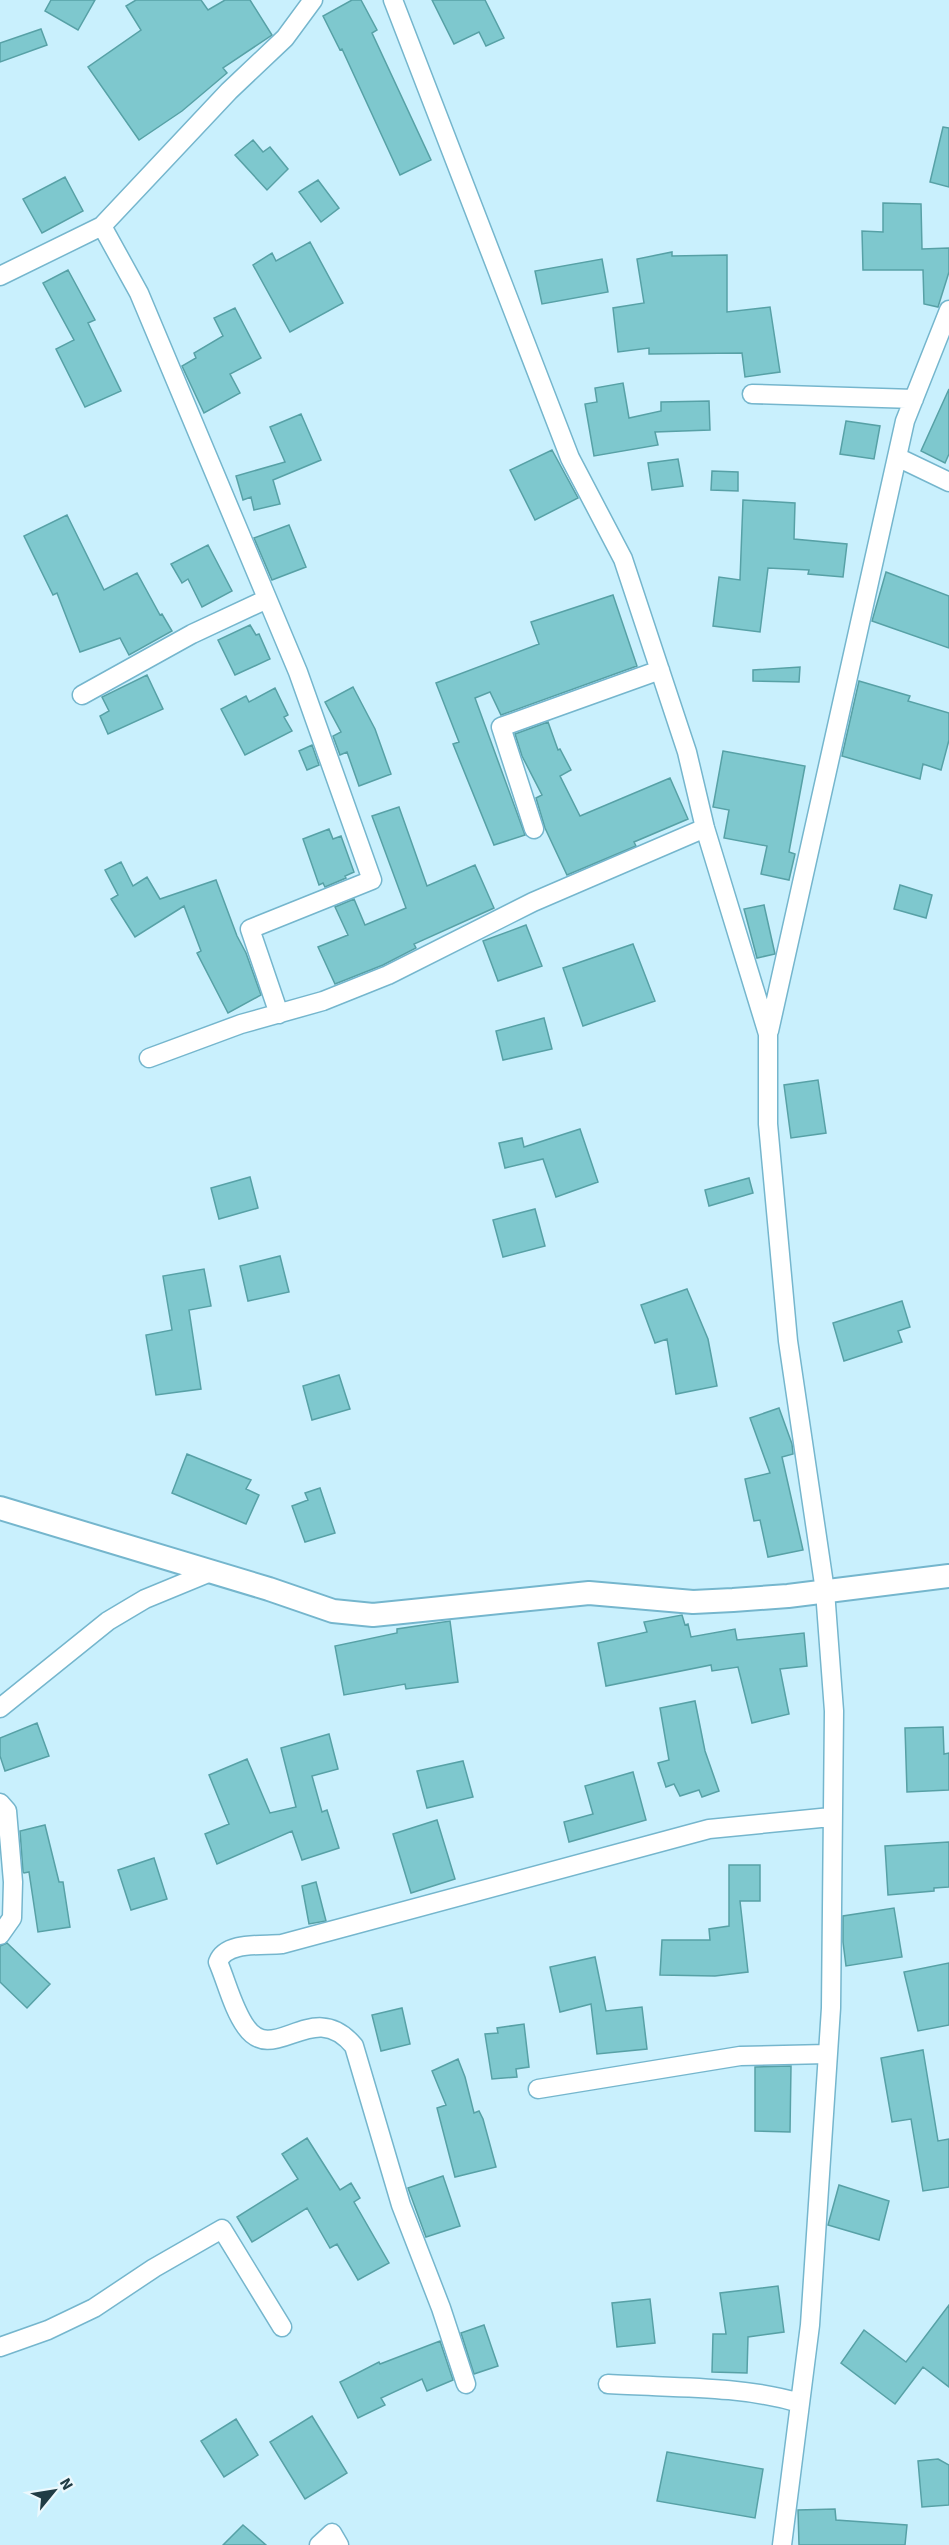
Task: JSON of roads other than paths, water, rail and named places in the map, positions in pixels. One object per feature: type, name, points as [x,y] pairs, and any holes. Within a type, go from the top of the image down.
[{"type":"street","points":[[0,276],[102,226],[229,91],[285,38],[313,0]]},
{"type":"street","points":[[393,0],[570,458],[623,559],[687,752],[705,828],[768,1034]]},
{"type":"street","points":[[102,226],[139,294],[298,672],[372,880],[250,929],[279,1014]]},
{"type":"street","points":[[782,2545],[810,2325],[831,2008],[831,1817],[834,1711],[825,1591],[788,1341],[768,1124],[768,1034],[905,421],[949,310]]},
{"type":"street","points":[[752,394],[914,399]]},
{"type":"street","points":[[897,457],[949,482]]},
{"type":"street","points":[[82,695],[192,634],[267,599]]},
{"type":"street","points":[[534,829],[501,727],[660,670]]},
{"type":"street","points":[[149,1058],[241,1024],[323,1001],[388,975],[533,902],[705,828]]},
{"type":"street","points":[[0,1508],[333,1611],[373,1615],[589,1593],[693,1602],[788,1596],[949,1576]]},
{"type":"street","points":[[0,1708],[108,1621],[145,1599],[213,1572]]},
{"type":"street","points":[[0,1803],[7,1811],[13,1882],[12,1918],[0,1935]]},
{"type":"street","points":[[466,2384],[441,2308],[401,2205],[354,2046],[344,2033],[325,2027],[309,2028],[270,2041],[259,2040],[246,2027],[218,1962],[221,1954],[229,1948],[282,1944],[709,1829],[831,1817]]},
{"type":"street","points":[[538,2089],[740,2056],[827,2054]]},
{"type":"street","points":[[0,2347],[48,2330],[94,2308],[154,2268],[222,2229],[282,2327]]},
{"type":"street","points":[[608,2384],[777,2396],[800,2403]]},
{"type":"street","points":[[319,2545],[332,2533],[339,2545]]}]
